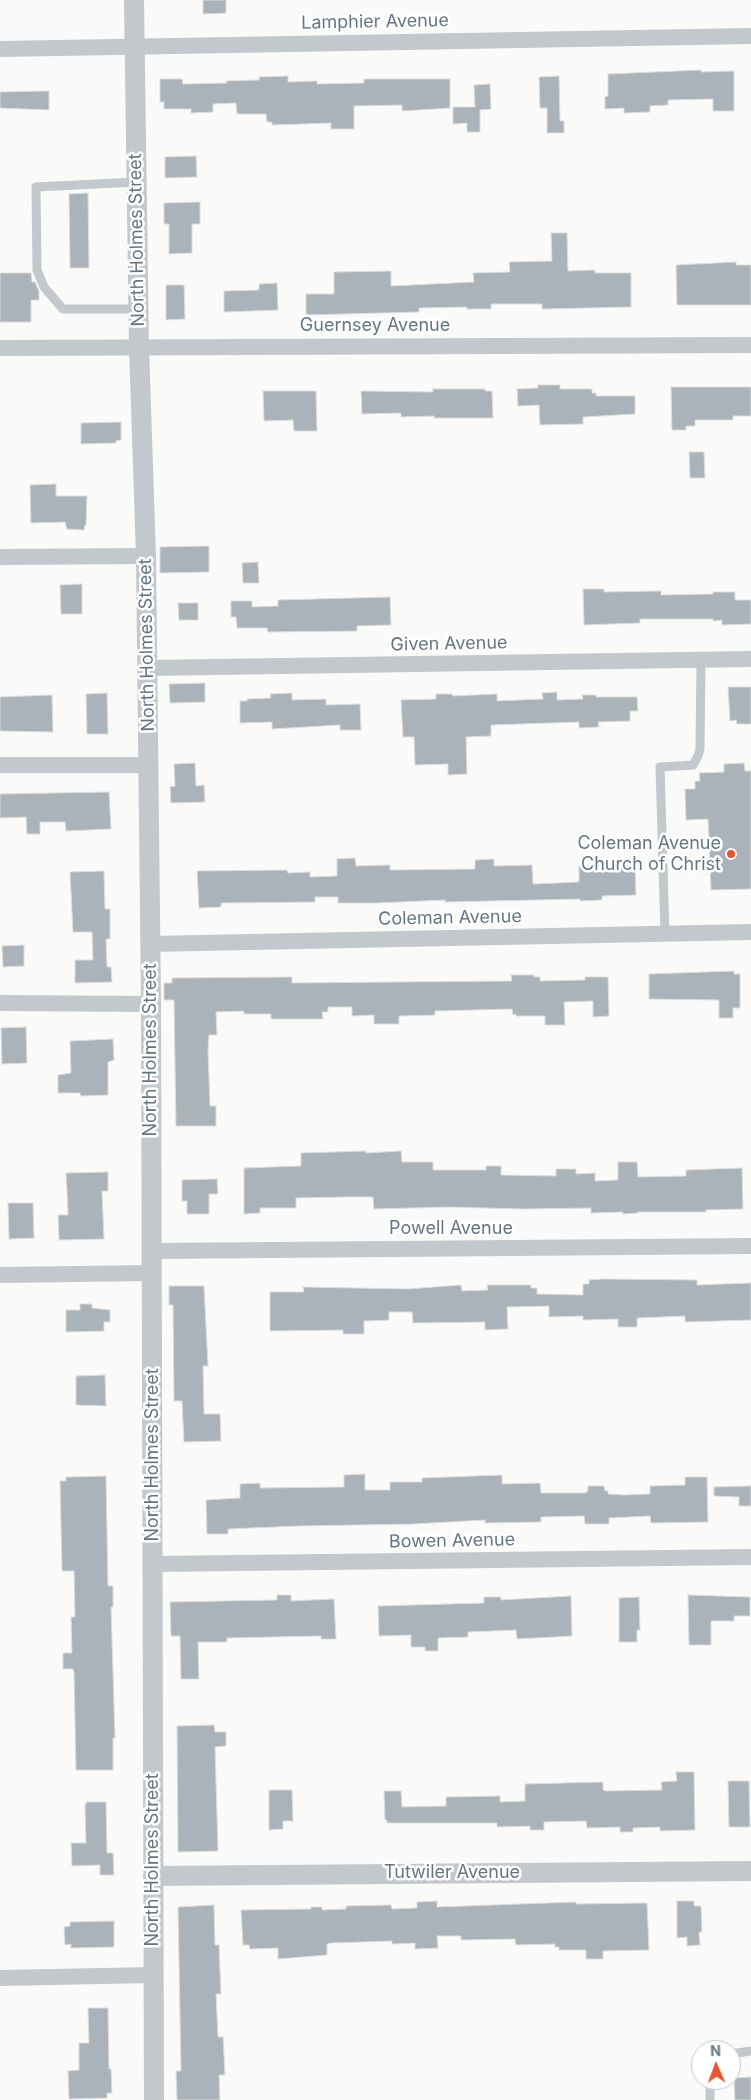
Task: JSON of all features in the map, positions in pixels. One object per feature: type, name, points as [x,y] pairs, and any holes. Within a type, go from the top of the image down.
[{"type":"street","name":"North Holmes Street","points":[[134,0],[138,309],[146,556],[151,1004],[154,2100]]},
{"type":"street","name":"Lamphier Avenue","points":[[0,49],[751,36]]},
{"type":"street","name":"Guernsey Avenue","points":[[0,348],[751,345]]},
{"type":"street","points":[[0,557],[146,556]]},
{"type":"street","name":"Given Avenue","points":[[147,668],[751,659]]},
{"type":"street","points":[[0,765],[148,765]]},
{"type":"street","name":"Coleman Avenue","points":[[150,944],[751,932]]},
{"type":"street","points":[[0,1003],[151,1004]]},
{"type":"street","name":"Powell Avenue","points":[[152,1251],[751,1246]]},
{"type":"street","points":[[0,1275],[152,1273]]},
{"type":"street","name":"Bowen Avenue","points":[[153,1564],[751,1557]]},
{"type":"street","name":"Tutwiler Avenue","points":[[154,1876],[751,1871]]},
{"type":"street","points":[[0,1978],[153,1975]]},
{"type":"lane","points":[[137,182],[36,187],[37,270],[44,287],[63,309],[138,309]]},
{"type":"lane","points":[[665,934],[660,767],[693,765],[698,756],[700,749],[701,660]]},
{"type":"building","points":[[203,0],[226,0],[226,13],[203,14]]},
{"type":"building","points":[[701,70],[701,72],[734,71],[734,111],[713,111],[713,99],[668,100],[668,105],[650,106],[650,112],[624,113],[624,108],[605,109],[605,97],[608,96],[608,74]]},
{"type":"building","points":[[288,76],[288,82],[317,81],[317,84],[364,83],[364,79],[450,79],[450,108],[402,111],[402,105],[354,106],[354,129],[331,129],[331,123],[272,125],[272,122],[267,122],[266,114],[237,114],[236,103],[213,104],[213,112],[191,113],[191,109],[164,109],[164,102],[160,102],[160,79],[182,79],[183,84],[227,83],[226,81],[259,80],[259,77]]},
{"type":"building","points":[[559,76],[560,121],[564,121],[564,133],[547,133],[547,108],[540,108],[539,77]]},
{"type":"building","points":[[490,84],[491,109],[480,110],[480,132],[467,132],[467,123],[453,124],[453,107],[475,107],[474,85]]},
{"type":"building","points":[[49,91],[49,110],[0,108],[0,92]]},
{"type":"building","points":[[196,156],[197,177],[165,178],[165,157]]},
{"type":"building","points":[[88,193],[89,268],[70,268],[69,194]]},
{"type":"building","points":[[200,202],[200,224],[192,224],[192,253],[169,254],[169,224],[164,224],[164,203]]},
{"type":"building","points":[[551,233],[567,233],[568,271],[595,270],[595,273],[631,273],[631,307],[542,309],[542,304],[491,304],[491,309],[467,309],[467,307],[419,308],[419,312],[306,315],[306,294],[334,294],[334,272],[391,271],[391,286],[474,282],[473,273],[510,272],[509,262],[552,261]]},
{"type":"building","points":[[736,262],[736,265],[751,265],[751,305],[677,305],[676,265]]},
{"type":"building","points":[[0,273],[31,273],[32,282],[35,282],[39,291],[39,300],[31,300],[31,322],[0,322]]},
{"type":"building","points":[[277,283],[278,310],[224,312],[224,291],[259,290],[259,284]]},
{"type":"building","points":[[166,285],[184,285],[185,319],[166,320]]},
{"type":"building","points":[[538,385],[560,385],[560,389],[592,389],[592,393],[596,393],[596,396],[635,396],[635,414],[583,417],[583,424],[540,425],[539,405],[518,406],[517,389],[538,388]]},
{"type":"building","points":[[671,387],[751,387],[751,416],[733,416],[733,420],[695,420],[695,426],[686,426],[686,430],[672,430]]},
{"type":"building","points":[[433,389],[485,389],[485,391],[492,391],[493,418],[401,417],[401,413],[362,414],[361,391],[433,392]]},
{"type":"building","points":[[263,391],[316,391],[317,431],[294,431],[293,420],[264,421]]},
{"type":"building","points":[[121,422],[121,440],[116,441],[116,443],[81,444],[81,423]]},
{"type":"building","points":[[689,452],[704,452],[705,478],[690,478]]},
{"type":"building","points":[[56,484],[56,496],[87,496],[86,525],[84,530],[67,529],[65,522],[31,523],[30,485]]},
{"type":"building","points":[[209,546],[209,572],[160,573],[160,547]]},
{"type":"building","points":[[258,562],[259,583],[243,583],[242,563]]},
{"type":"building","points":[[82,584],[82,614],[61,614],[60,585]]},
{"type":"building","points":[[583,589],[604,589],[604,592],[661,591],[661,595],[735,592],[735,600],[751,600],[751,624],[722,625],[722,620],[713,621],[713,619],[640,619],[640,623],[584,625]]},
{"type":"building","points":[[390,597],[391,625],[357,626],[357,631],[268,632],[267,628],[237,628],[236,617],[231,617],[231,601],[252,601],[252,607],[278,606],[278,600]]},
{"type":"building","points":[[178,603],[198,603],[198,620],[179,620]]},
{"type":"building","points":[[205,683],[205,702],[170,703],[169,684]]},
{"type":"building","points":[[728,687],[751,687],[751,724],[737,724],[736,720],[730,721]]},
{"type":"building","points":[[557,692],[557,700],[583,699],[582,695],[637,697],[638,711],[630,711],[630,721],[598,722],[599,727],[579,728],[579,722],[491,725],[491,736],[466,737],[467,774],[448,775],[448,764],[415,765],[414,737],[403,737],[401,700],[436,699],[436,694],[452,694],[453,696],[497,694],[497,701],[543,699],[542,693]]},
{"type":"building","points":[[107,693],[108,734],[87,734],[86,694]]},
{"type":"building","points":[[292,693],[292,700],[326,699],[326,705],[360,704],[361,730],[340,730],[340,725],[272,729],[272,722],[240,723],[240,701],[271,698],[270,694]]},
{"type":"building","points":[[52,695],[53,732],[0,731],[0,697]]},
{"type":"building","points":[[195,763],[196,786],[204,785],[205,802],[171,803],[170,787],[175,786],[174,764]]},
{"type":"building","points":[[744,763],[745,771],[751,771],[751,889],[711,890],[708,819],[686,820],[685,789],[695,789],[695,781],[700,781],[699,773],[724,772],[724,764]]},
{"type":"building","points":[[109,792],[111,829],[66,831],[65,822],[40,822],[40,834],[27,834],[26,817],[0,818],[0,794]]},
{"type":"building","points":[[355,858],[356,866],[390,865],[390,870],[475,869],[475,860],[494,859],[494,866],[532,865],[533,884],[579,882],[579,866],[635,864],[636,895],[602,896],[602,900],[580,901],[580,899],[445,902],[445,900],[377,903],[338,903],[338,897],[315,897],[315,902],[221,903],[221,907],[199,908],[197,871],[287,870],[288,873],[310,872],[310,877],[337,876],[337,859]]},
{"type":"building","points":[[104,871],[105,909],[110,909],[110,939],[106,939],[107,967],[111,967],[112,982],[75,983],[75,960],[93,960],[92,932],[73,932],[70,872]]},
{"type":"building","points":[[24,945],[24,966],[3,967],[2,946]]},
{"type":"building","points":[[734,971],[734,974],[740,974],[740,1008],[733,1008],[733,1018],[719,1018],[719,1000],[649,999],[649,974]]},
{"type":"building","points":[[511,975],[534,975],[534,977],[540,977],[540,981],[585,980],[585,977],[608,977],[609,1016],[593,1017],[593,1001],[564,1002],[565,1025],[545,1025],[545,1016],[516,1016],[516,1014],[513,1015],[512,1009],[435,1011],[435,1015],[399,1016],[399,1024],[374,1024],[374,1015],[352,1016],[352,1007],[328,1007],[328,1012],[322,1012],[323,1019],[271,1019],[271,1014],[244,1014],[244,1011],[216,1012],[217,1035],[209,1035],[208,1050],[210,1106],[216,1106],[216,1126],[176,1126],[174,1000],[164,1000],[164,983],[172,983],[172,978],[292,977],[292,983],[512,981]]},
{"type":"building","points":[[26,1027],[27,1063],[2,1064],[1,1028]]},
{"type":"building","points":[[113,1039],[114,1060],[108,1062],[108,1095],[81,1096],[80,1093],[58,1093],[58,1075],[71,1073],[70,1041]]},
{"type":"building","points":[[366,1151],[366,1153],[401,1151],[402,1162],[433,1162],[433,1170],[486,1170],[486,1166],[501,1166],[501,1175],[556,1176],[556,1169],[576,1169],[576,1174],[595,1173],[595,1181],[618,1180],[618,1162],[637,1162],[638,1177],[686,1176],[686,1170],[742,1168],[743,1209],[623,1214],[623,1212],[591,1213],[591,1208],[449,1207],[374,1209],[373,1197],[342,1197],[296,1198],[296,1208],[260,1208],[260,1213],[244,1214],[244,1168],[301,1166],[301,1153]]},
{"type":"building","points":[[108,1172],[108,1191],[102,1191],[104,1239],[59,1240],[58,1215],[68,1215],[66,1173]]},
{"type":"building","points":[[217,1179],[218,1194],[209,1194],[209,1214],[187,1214],[187,1201],[182,1201],[182,1180]]},
{"type":"building","points":[[8,1203],[33,1203],[34,1238],[9,1239]]},
{"type":"building","points":[[589,1280],[697,1280],[697,1285],[751,1283],[751,1320],[685,1322],[685,1316],[637,1318],[637,1327],[618,1327],[618,1319],[583,1320],[583,1316],[549,1317],[549,1306],[507,1307],[508,1329],[485,1330],[485,1322],[413,1323],[412,1312],[389,1312],[389,1320],[364,1321],[364,1334],[343,1334],[343,1330],[270,1331],[270,1292],[304,1292],[303,1287],[408,1289],[461,1285],[462,1291],[488,1290],[487,1285],[531,1285],[531,1288],[537,1288],[537,1294],[583,1295],[583,1284],[589,1284]]},
{"type":"building","points":[[169,1286],[204,1286],[208,1366],[203,1366],[204,1414],[220,1414],[221,1441],[184,1442],[182,1401],[174,1401],[173,1305],[169,1305]]},
{"type":"building","points":[[80,1304],[92,1304],[92,1308],[110,1310],[110,1322],[104,1322],[104,1331],[66,1332],[66,1310],[80,1310]]},
{"type":"building","points":[[105,1375],[106,1406],[76,1405],[76,1376]]},
{"type":"building","points":[[365,1474],[365,1490],[390,1490],[390,1482],[422,1482],[422,1478],[502,1475],[502,1484],[540,1483],[541,1493],[585,1493],[588,1491],[588,1486],[604,1486],[608,1494],[625,1495],[650,1494],[650,1486],[685,1485],[685,1477],[707,1477],[708,1522],[651,1523],[650,1516],[609,1518],[609,1524],[585,1524],[584,1516],[541,1517],[541,1522],[485,1523],[485,1520],[413,1524],[299,1526],[228,1529],[228,1534],[207,1534],[206,1500],[240,1498],[240,1484],[260,1483],[260,1488],[344,1487],[344,1475]]},
{"type":"building","points":[[106,1476],[108,1586],[113,1586],[113,1607],[111,1607],[115,1738],[113,1738],[113,1770],[76,1770],[74,1673],[73,1669],[63,1669],[63,1653],[72,1653],[71,1617],[75,1617],[74,1571],[62,1571],[60,1481],[66,1481],[66,1477]]},
{"type":"building","points":[[751,1486],[751,1506],[739,1506],[739,1497],[714,1496],[714,1487]]},
{"type":"building","points":[[277,1595],[291,1595],[291,1601],[334,1599],[336,1639],[321,1639],[321,1636],[318,1636],[227,1638],[227,1642],[198,1642],[199,1679],[181,1679],[180,1636],[171,1636],[170,1602],[277,1600]]},
{"type":"building","points":[[688,1595],[750,1597],[750,1616],[734,1616],[734,1621],[711,1621],[711,1645],[689,1645]]},
{"type":"building","points":[[571,1596],[572,1636],[517,1639],[516,1630],[468,1632],[468,1637],[438,1638],[438,1651],[425,1651],[425,1647],[411,1647],[411,1635],[379,1636],[378,1606],[484,1603],[484,1597],[501,1597],[501,1600]]},
{"type":"building","points":[[639,1597],[640,1630],[637,1630],[637,1642],[619,1642],[619,1598]]},
{"type":"building","points":[[214,1725],[215,1732],[226,1732],[226,1746],[215,1747],[218,1851],[178,1852],[177,1726]]},
{"type":"building","points":[[676,1772],[694,1772],[695,1830],[660,1831],[660,1827],[633,1828],[633,1832],[620,1832],[620,1827],[587,1828],[586,1821],[544,1822],[544,1830],[530,1830],[530,1826],[497,1827],[497,1823],[387,1823],[387,1820],[385,1820],[384,1791],[401,1791],[402,1807],[446,1806],[446,1797],[500,1796],[500,1802],[525,1801],[525,1784],[603,1782],[603,1790],[606,1791],[662,1790],[661,1782],[677,1781]]},
{"type":"building","points":[[728,1781],[749,1781],[750,1827],[729,1827]]},
{"type":"building","points":[[269,1790],[292,1790],[293,1821],[283,1821],[283,1829],[269,1830]]},
{"type":"building","points":[[87,1802],[106,1802],[107,1853],[113,1853],[114,1875],[100,1875],[100,1865],[72,1866],[71,1843],[86,1843],[85,1805]]},
{"type":"building","points":[[437,1901],[437,1907],[576,1902],[576,1904],[647,1903],[649,1950],[603,1951],[603,1959],[586,1959],[586,1950],[559,1950],[559,1947],[555,1947],[555,1944],[516,1945],[515,1939],[461,1940],[461,1936],[437,1936],[438,1948],[415,1949],[415,1943],[392,1944],[392,1941],[331,1943],[327,1944],[327,1955],[278,1959],[278,1948],[250,1949],[249,1945],[243,1945],[241,1910],[311,1909],[311,1907],[322,1907],[322,1910],[346,1909],[346,1906],[391,1905],[392,1909],[417,1908],[417,1902]]},
{"type":"building","points":[[677,1901],[694,1901],[694,1906],[701,1906],[702,1932],[699,1932],[700,1945],[687,1946],[687,1937],[677,1938]]},
{"type":"building","points":[[214,1905],[215,1945],[219,1945],[221,1994],[216,1994],[218,2037],[223,2037],[225,2075],[219,2075],[220,2100],[177,2100],[176,2071],[181,2071],[178,1907]]},
{"type":"building","points":[[114,1921],[114,1947],[71,1948],[71,1944],[65,1945],[64,1927],[70,1926],[70,1922]]},
{"type":"building","points":[[88,2008],[108,2008],[109,2069],[111,2069],[112,2093],[107,2093],[107,2098],[69,2099],[68,2071],[79,2070],[79,2043],[89,2043]]},
{"type":"building","points":[[751,2077],[751,2100],[735,2100],[735,2090],[741,2090],[741,2078]]},
{"type":"place","name":"Coleman Avenue Church of Christ","points":[[731,854]]}]
